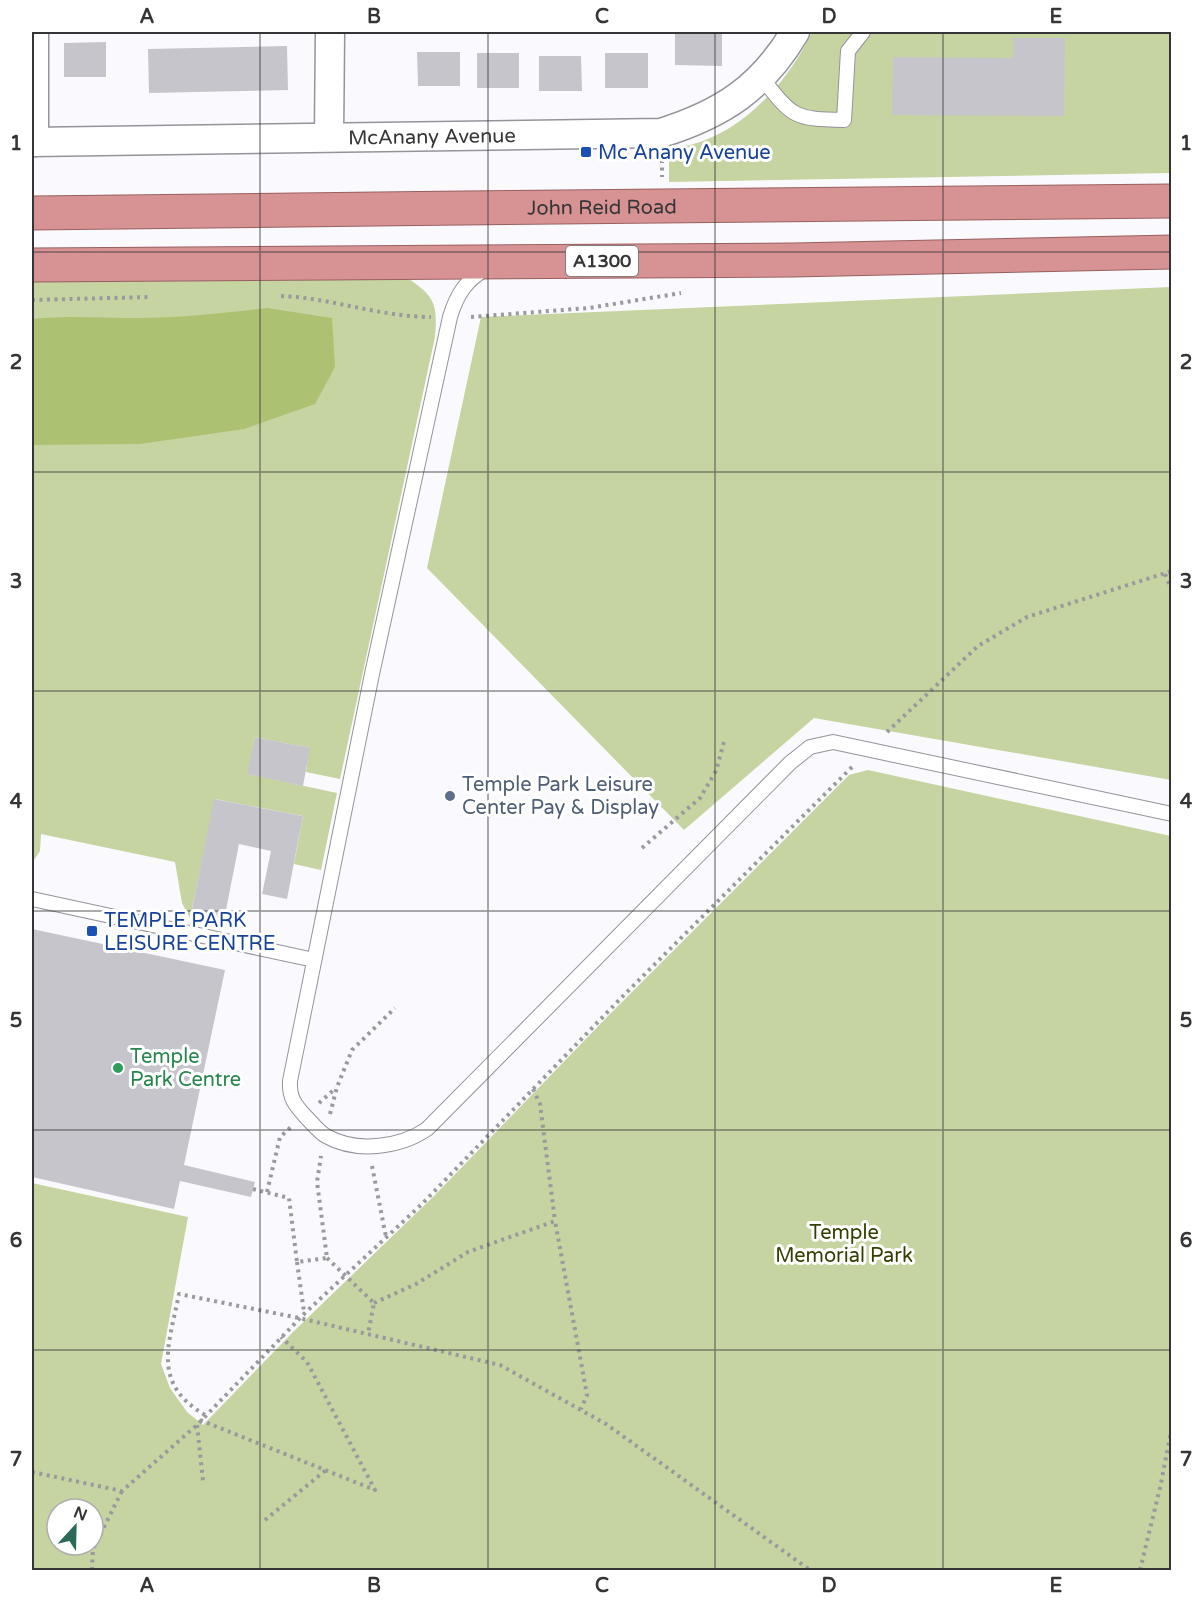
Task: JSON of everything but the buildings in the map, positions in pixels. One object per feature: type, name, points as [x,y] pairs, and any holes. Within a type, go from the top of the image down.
[{"type":"highway","name":"John Reid Road","points":[[32,213],[468,207],[702,208],[1172,201]]},
{"type":"highway","name":"A1300","points":[[32,265],[793,260],[1172,252]]},
{"type":"street","points":[[33,142],[34,32]]},
{"type":"street","points":[[329,136],[330,32]]},
{"type":"street","name":"McAnany Avenue","points":[[33,142],[661,133],[700,121],[736,100],[782,54],[795,32]]},
{"type":"lane","points":[[760,77],[786,109],[806,120],[844,120],[848,51],[863,32]]},
{"type":"lane","points":[[500,261],[467,282],[458,294],[450,316],[372,674],[314,960],[289,1094],[294,1104],[324,1136],[347,1145],[367,1145],[410,1141],[427,1129],[790,763],[810,747],[833,742],[1172,814]]},
{"type":"lane","points":[[32,899],[314,960]]},
{"type":"path","points":[[661,133],[662,182],[669,182]]},
{"type":"path","points":[[92,1570],[93,1549],[122,1491],[197,1425],[299,1318],[386,1237],[948,672],[978,646],[1027,617],[1172,572]]},
{"type":"path","points":[[1165,574],[1172,591]]},
{"type":"path","points":[[642,848],[700,798],[716,771],[725,738]]},
{"type":"path","points":[[533,1089],[540,1104],[555,1221],[587,1395],[581,1409]]},
{"type":"path","points":[[267,1192],[280,1137]]},
{"type":"path","points":[[367,1145],[386,1237]]},
{"type":"path","points":[[374,1304],[416,1284],[468,1252],[555,1221]]},
{"type":"path","points":[[327,1258],[374,1304]]},
{"type":"path","points":[[297,1262],[305,1313]]},
{"type":"path","points":[[205,1415],[186,1404],[174,1387],[166,1363],[178,1294],[299,1318],[501,1365],[616,1431],[810,1570]]},
{"type":"path","points":[[368,1334],[374,1304]]},
{"type":"path","points":[[200,1420],[375,1490],[307,1362],[281,1337]]},
{"type":"path","points":[[197,1425],[203,1481]]},
{"type":"path","points":[[1140,1570],[1172,1427]]},
{"type":"path","points":[[265,1520],[326,1470]]},
{"type":"path","points":[[32,1472],[122,1491]]},
{"type":"green space","points":[[812,32],[1171,32],[1171,173],[669,182],[669,148],[692,144],[715,136],[736,124],[755,109],[788,72]]},
{"type":"green space","points":[[406,277],[423,289],[432,301],[436,316],[435,337],[340,779],[306,772],[309,748],[255,737],[248,774],[337,793],[321,870],[294,864],[303,816],[215,799],[190,918],[182,903],[175,862],[41,834],[40,851],[32,863],[32,279]]},
{"type":"green space","points":[[1171,287],[1171,780],[814,718],[684,830],[427,568],[481,317]]},
{"type":"green space","points":[[267,308],[332,318],[335,367],[315,404],[244,429],[140,444],[32,445],[32,319],[170,317]]},
{"type":"green space","name":"Temple Memorial Park","points":[[868,770],[1171,836],[1171,1570],[32,1570],[32,1183],[188,1217],[161,1364],[170,1388],[187,1412],[203,1425],[294,1331],[433,1197],[610,1014],[849,775]]},
{"type":"place","name":"Mc Anany Avenue","points":[[586,152]]},
{"type":"place","name":"Temple Park Leisure Center Pay & Display","points":[[450,796]]},
{"type":"place","name":"TEMPLE PARK LEISURE CENTRE","points":[[92,931]]},
{"type":"place","name":"Temple Park Centre","points":[[118,1068]]}]
